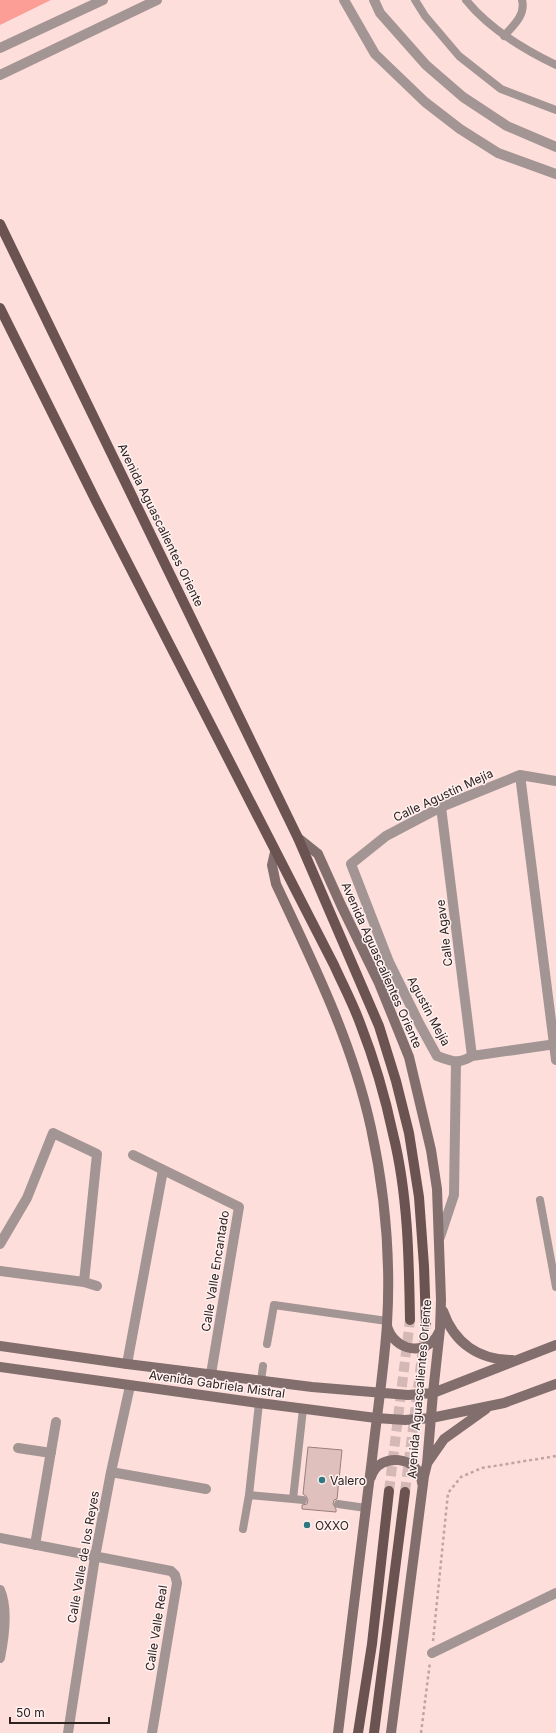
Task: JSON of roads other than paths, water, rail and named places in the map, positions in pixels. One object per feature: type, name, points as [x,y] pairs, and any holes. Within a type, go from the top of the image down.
[{"type":"main road","name":"Avenida Aguascalientes Oriente","points":[[0,224],[298,838],[378,1026],[396,1081],[409,1133],[419,1197],[426,1324]]},
{"type":"main road","name":"Avenida Aguascalientes Oriente","points":[[0,308],[96,501],[334,965],[360,1023],[380,1082],[394,1135],[402,1190],[409,1265],[410,1320]]},
{"type":"main road","name":"Avenida Aguascalientes Oriente","points":[[298,838],[318,854],[379,983],[409,1057],[431,1150],[437,1189],[440,1237],[440,1329],[427,1464],[422,1489],[391,1733]]},
{"type":"main road","points":[[275,852],[272,865],[276,884],[328,996],[344,1034],[356,1070],[371,1128],[386,1217],[388,1273],[387,1323],[369,1484],[338,1733]]},
{"type":"main road","points":[[441,1300],[443,1311],[449,1326],[458,1339],[474,1352],[493,1359],[522,1359]]},
{"type":"main road","points":[[387,1323],[388,1332],[396,1342],[409,1348],[422,1347],[428,1344],[437,1335],[440,1329]]},
{"type":"main road","name":"Avenida Gabriela Mistral","points":[[0,1346],[312,1388],[408,1395],[433,1392],[556,1345]]},
{"type":"main road","name":"Avenida Gabriela Mistral","points":[[0,1367],[303,1409],[405,1420],[431,1418],[504,1403],[556,1384]]},
{"type":"main road","points":[[427,1464],[444,1439],[490,1406]]},
{"type":"main road","points":[[369,1484],[373,1471],[378,1466],[384,1462],[398,1460],[410,1463],[415,1467],[422,1478],[422,1489]]},
{"type":"main road","points":[[358,1733],[372,1644],[389,1491]]},
{"type":"main road","name":"Avenida Aguascalientes Oriente","points":[[374,1733],[405,1492]]},
{"type":"street","points":[[0,48],[103,0]]},
{"type":"street","points":[[0,75],[157,0]]},
{"type":"street","points":[[344,0],[375,54],[425,102],[460,129],[498,153],[556,174]]},
{"type":"street","points":[[374,0],[380,13],[426,65],[463,97],[508,126],[556,147]]},
{"type":"street","points":[[556,781],[520,775],[556,1060]]},
{"type":"street","name":"Calle Agustín Mejía","points":[[351,864],[386,836],[441,807],[520,775]]},
{"type":"street","name":"Calle Agave","points":[[441,807],[472,1056]]},
{"type":"street","name":"Agustín Mejía","points":[[351,864],[389,962],[420,1025],[437,1056],[456,1062]]},
{"type":"street","points":[[440,1237],[454,1195],[456,1062],[463,1061],[472,1056],[555,1044]]},
{"type":"street","points":[[0,1244],[27,1198],[53,1133],[97,1154],[84,1282]]},
{"type":"street","points":[[127,1364],[163,1170],[134,1155]]},
{"type":"street","name":"Calle Valle Encantado","points":[[163,1170],[239,1206],[211,1374]]},
{"type":"street","points":[[0,1270],[84,1282],[97,1286]]},
{"type":"street","name":"Calle Valle de los Reyes","points":[[68,1733],[95,1557],[111,1472],[130,1386]]},
{"type":"street","points":[[35,1545],[56,1422]]},
{"type":"street","points":[[18,1448],[51,1453]]},
{"type":"street","points":[[111,1472],[206,1489]]},
{"type":"street","name":"Calle Valle Real","points":[[0,1538],[171,1571],[175,1575],[177,1582],[152,1733]]},
{"type":"street","points":[[0,1590],[4,1600],[3,1645],[0,1658]]},
{"type":"street","points":[[432,1653],[556,1593]]},
{"type":"lane","points":[[415,0],[425,16],[459,56],[501,88],[556,110]]},
{"type":"lane","points":[[466,0],[472,8],[504,36],[556,65]]},
{"type":"lane","points":[[504,36],[521,16],[523,4],[522,0]]},
{"type":"lane","points":[[540,1200],[556,1287]]},
{"type":"lane","points":[[267,1344],[274,1305],[387,1323]]},
{"type":"lane","points":[[261,1381],[263,1366]]},
{"type":"lane","points":[[243,1529],[249,1495],[259,1403]]},
{"type":"lane","points":[[293,1499],[303,1409]]},
{"type":"lane","points":[[249,1495],[303,1500]]},
{"type":"lane","points":[[338,1504],[366,1508]]},
{"type":"tunnel","points":[[389,1491],[410,1320]]},
{"type":"tunnel","points":[[405,1492],[426,1324]]},
{"type":"place","name":"Valero","points":[[322,1480]]},
{"type":"place","name":"OXXO","points":[[307,1525]]}]
